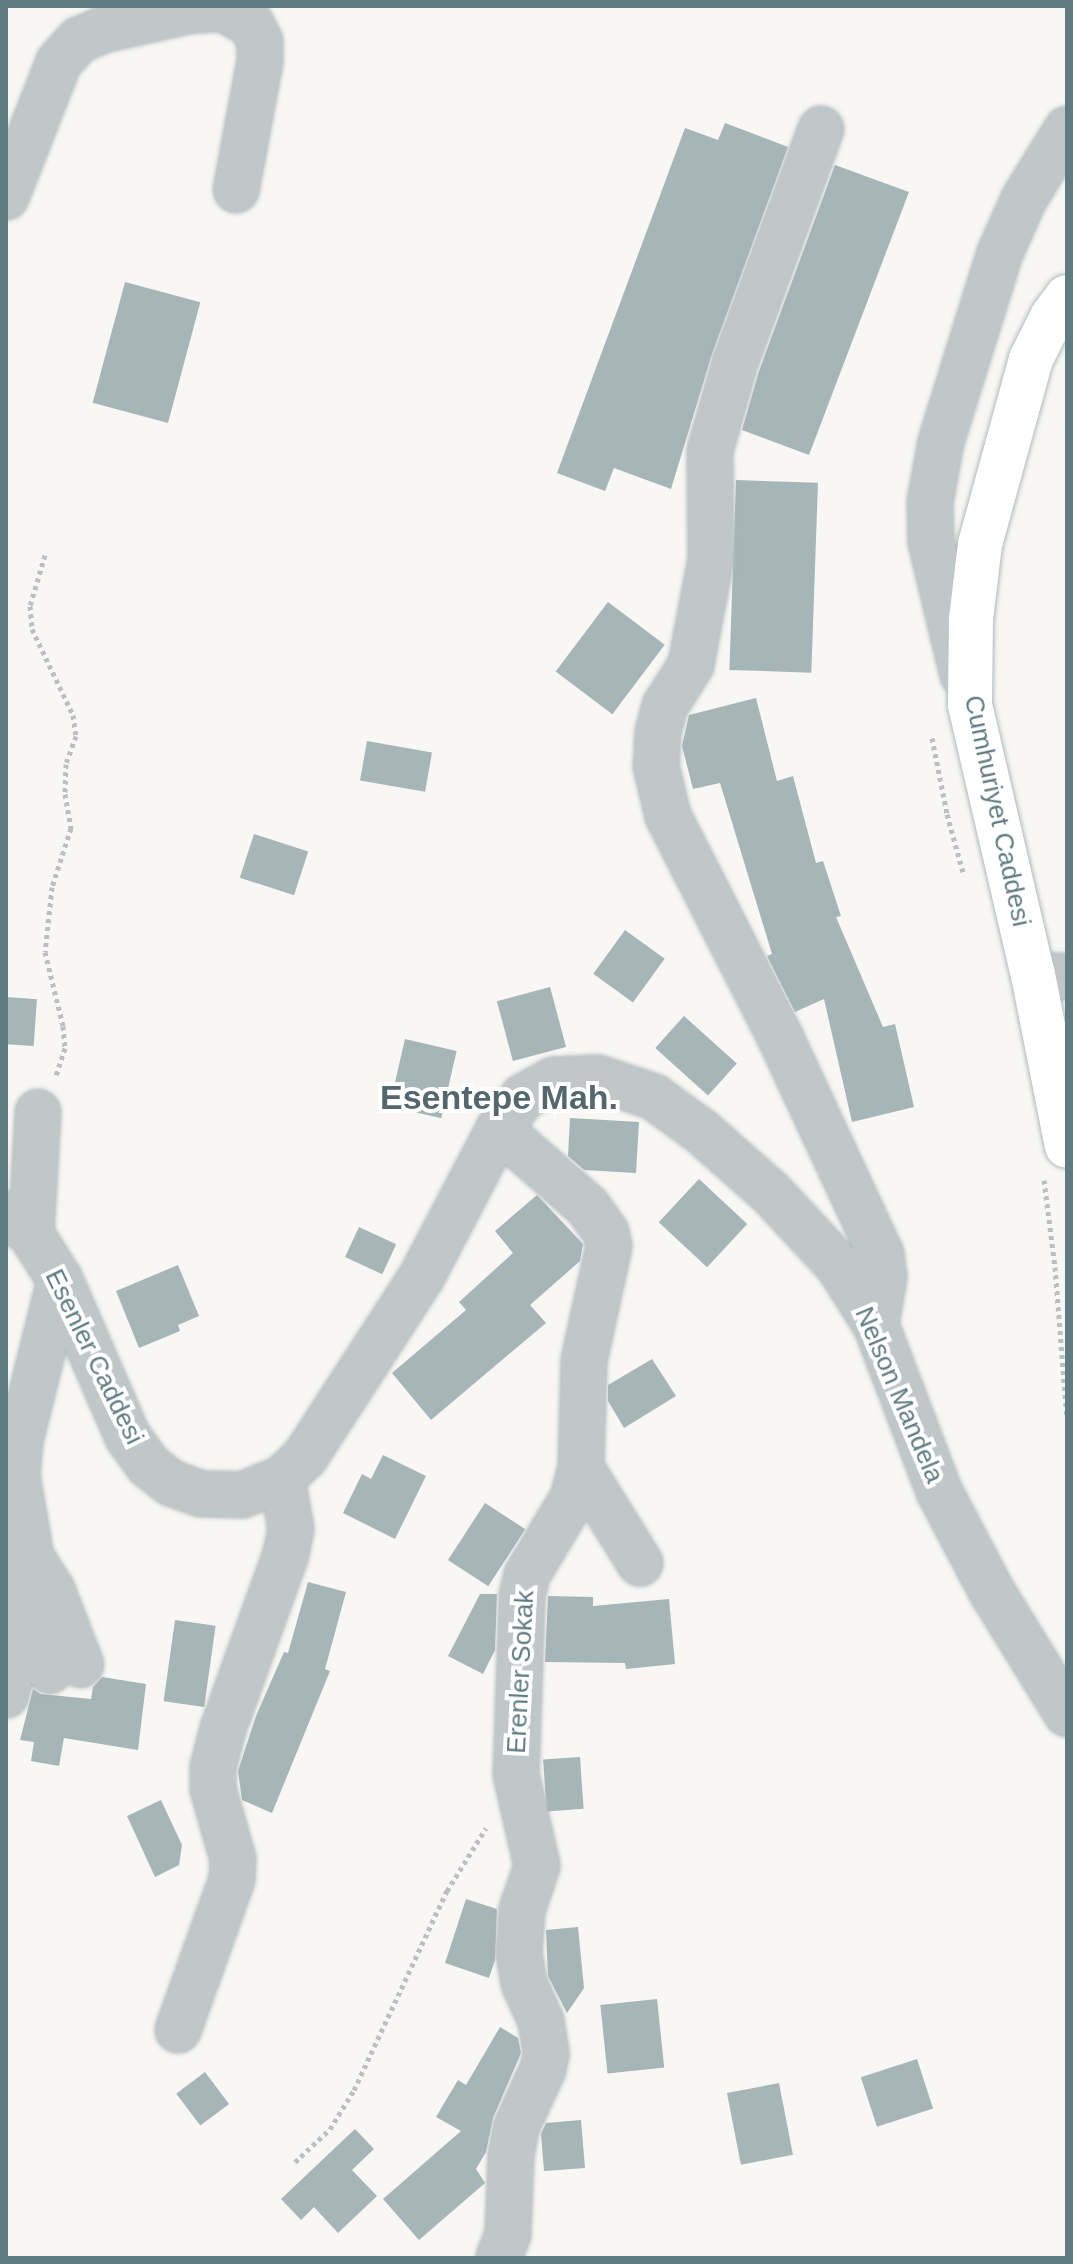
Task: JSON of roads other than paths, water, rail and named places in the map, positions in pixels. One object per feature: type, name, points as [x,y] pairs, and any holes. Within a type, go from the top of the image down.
[{"type":"main road","name":"Cumhuriyet Caddesi","points":[[1067,297],[1052,317],[1031,359],[980,544],[971,620],[970,705],[1050,976],[1067,1146]]},
{"type":"street","points":[[6,197],[59,62],[79,40],[102,30],[192,10],[224,9],[251,24],[260,42],[260,61],[236,190]]},
{"type":"street","points":[[821,129],[735,363],[710,451],[711,559],[691,665],[665,706],[656,766],[674,827],[781,1039],[881,1254],[884,1277],[876,1325]]},
{"type":"street","points":[[970,705],[931,542],[930,502],[941,442],[1000,253],[1024,199],[1067,129]]},
{"type":"street","name":"Nelson Mandela","points":[[282,1479],[305,1457],[421,1278],[499,1129],[523,1097],[554,1080],[598,1078],[654,1097],[702,1132],[771,1193],[838,1265],[876,1325],[939,1491],[992,1592],[1067,1714]]},
{"type":"street","points":[[18,1224],[38,1112]]},
{"type":"street","name":"Erenler Sokak","points":[[499,1129],[588,1207],[606,1233],[608,1263],[584,1361],[581,1468],[573,1498],[527,1575],[517,1682],[516,1774],[537,1866],[522,1910],[519,1954],[524,1983],[541,2021],[546,2054],[543,2069],[516,2128],[511,2155],[508,2234],[499,2258]]},
{"type":"street","name":"Esenler Caddesi","points":[[18,1224],[60,1280],[128,1437],[148,1465],[171,1483],[201,1494],[242,1495],[282,1479]]},
{"type":"street","points":[[6,1695],[24,1617],[31,1557],[17,1476],[20,1441],[60,1280]]},
{"type":"street","points":[[581,1468],[640,1563]]},
{"type":"street","points":[[178,2030],[232,1879],[233,1859],[213,1789],[213,1768],[223,1729],[286,1554],[291,1529],[282,1479]]},
{"type":"street","points":[[24,1617],[45,1636],[66,1668],[52,1590],[31,1557]]},
{"type":"district","name":"Esentepe Mah.","points":[[499,1098]]}]
